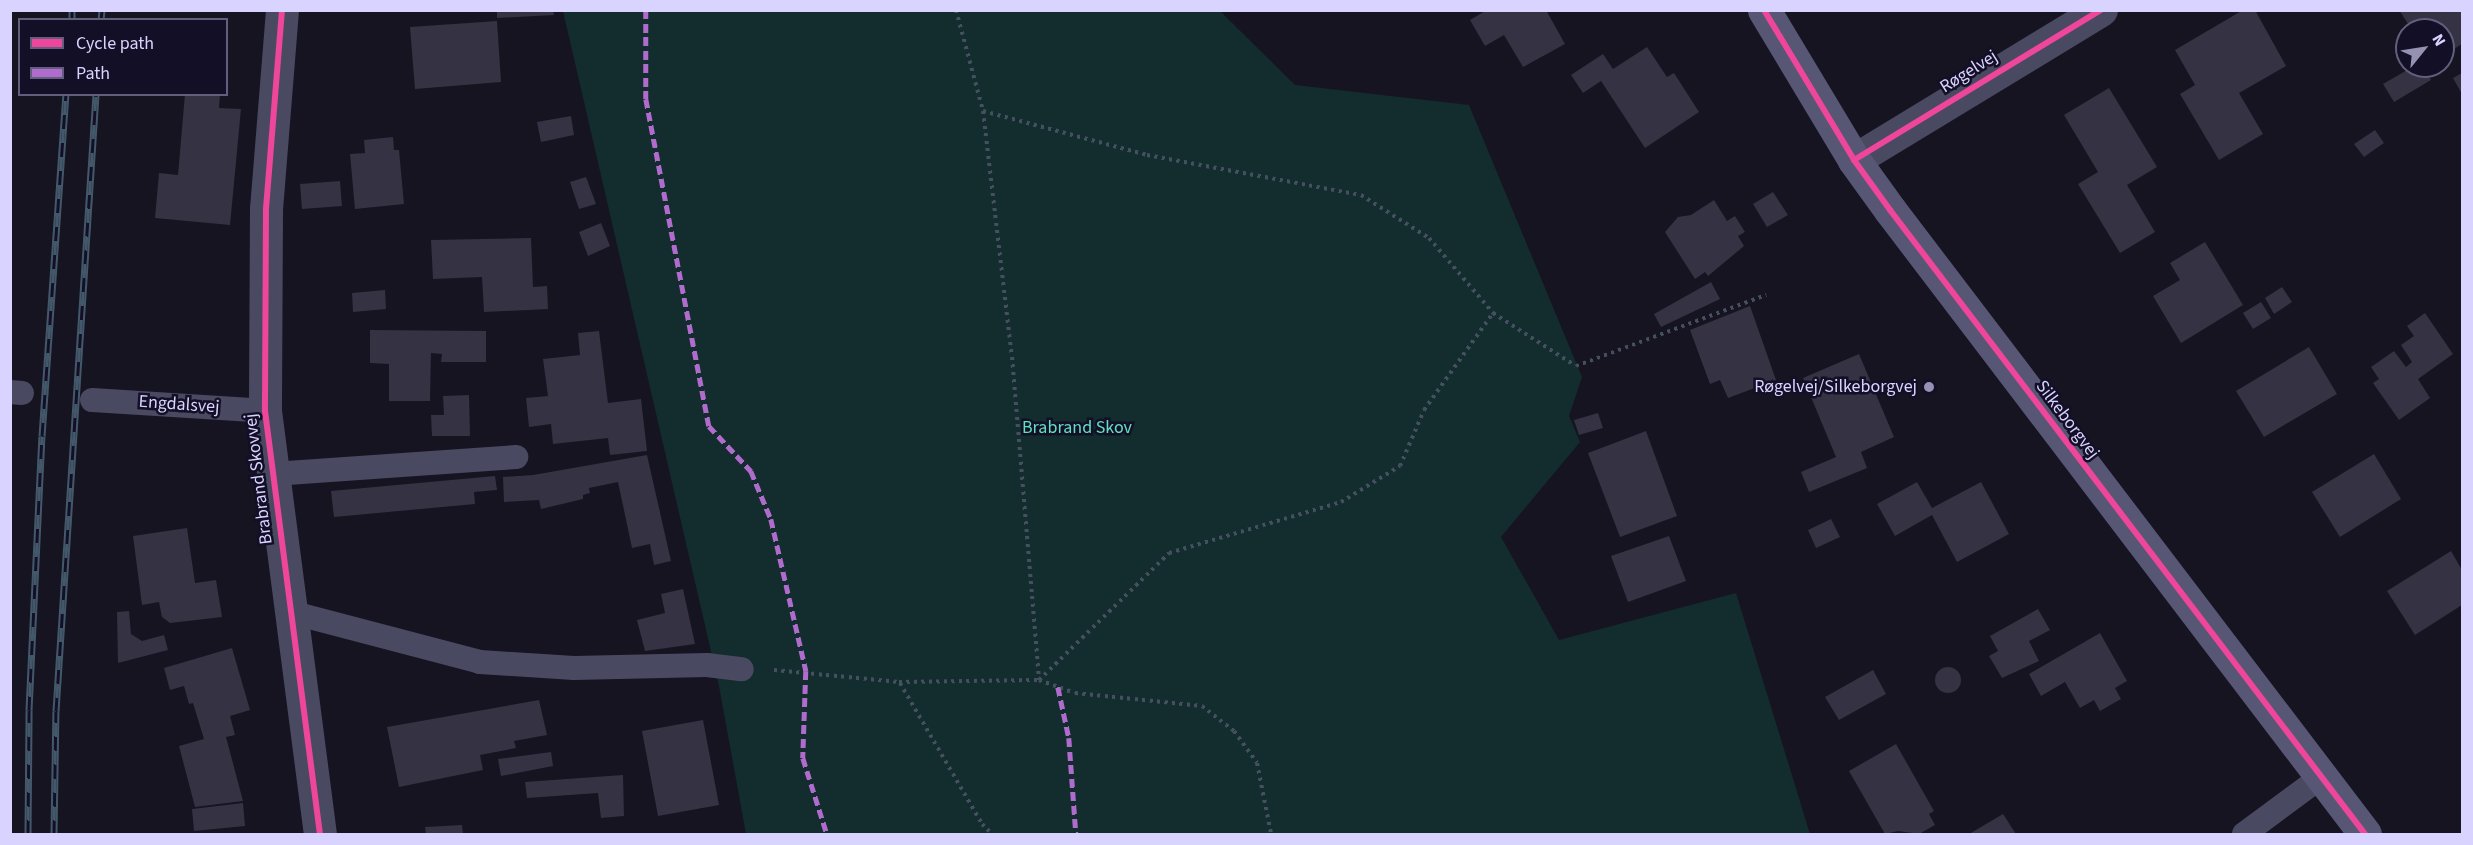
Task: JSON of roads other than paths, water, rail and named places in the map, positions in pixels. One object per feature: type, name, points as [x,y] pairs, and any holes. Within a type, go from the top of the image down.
[{"type":"main road","name":"Silkeborgvej","points":[[1764,10],[1854,160],[2365,834]]},
{"type":"street","name":"Brabrand Skovvej","points":[[282,10],[266,209],[265,411],[320,834]]},
{"type":"street","name":"Røgelvej","points":[[1854,160],[2101,10]]},
{"type":"lane","name":"Engdalsvej","points":[[92,400],[265,411]]},
{"type":"lane","points":[[273,474],[516,457]]},
{"type":"lane","points":[[290,612],[480,662],[574,668],[706,665],[742,669]]},
{"type":"lane","points":[[2244,834],[2321,777]]},
{"type":"railway","points":[[72,10],[72,18]]},
{"type":"railway","points":[[101,18],[102,10]]},
{"type":"railway","points":[[28,834],[29,710],[42,436],[66,96]]},
{"type":"railway","points":[[54,834],[56,711],[96,96]]},
{"type":"place","name":"Røgelvej/Silkeborgvej","points":[[1929,387]]},
{"type":"park label","name":"Brabrand Skov","points":[[1077,428]]}]
